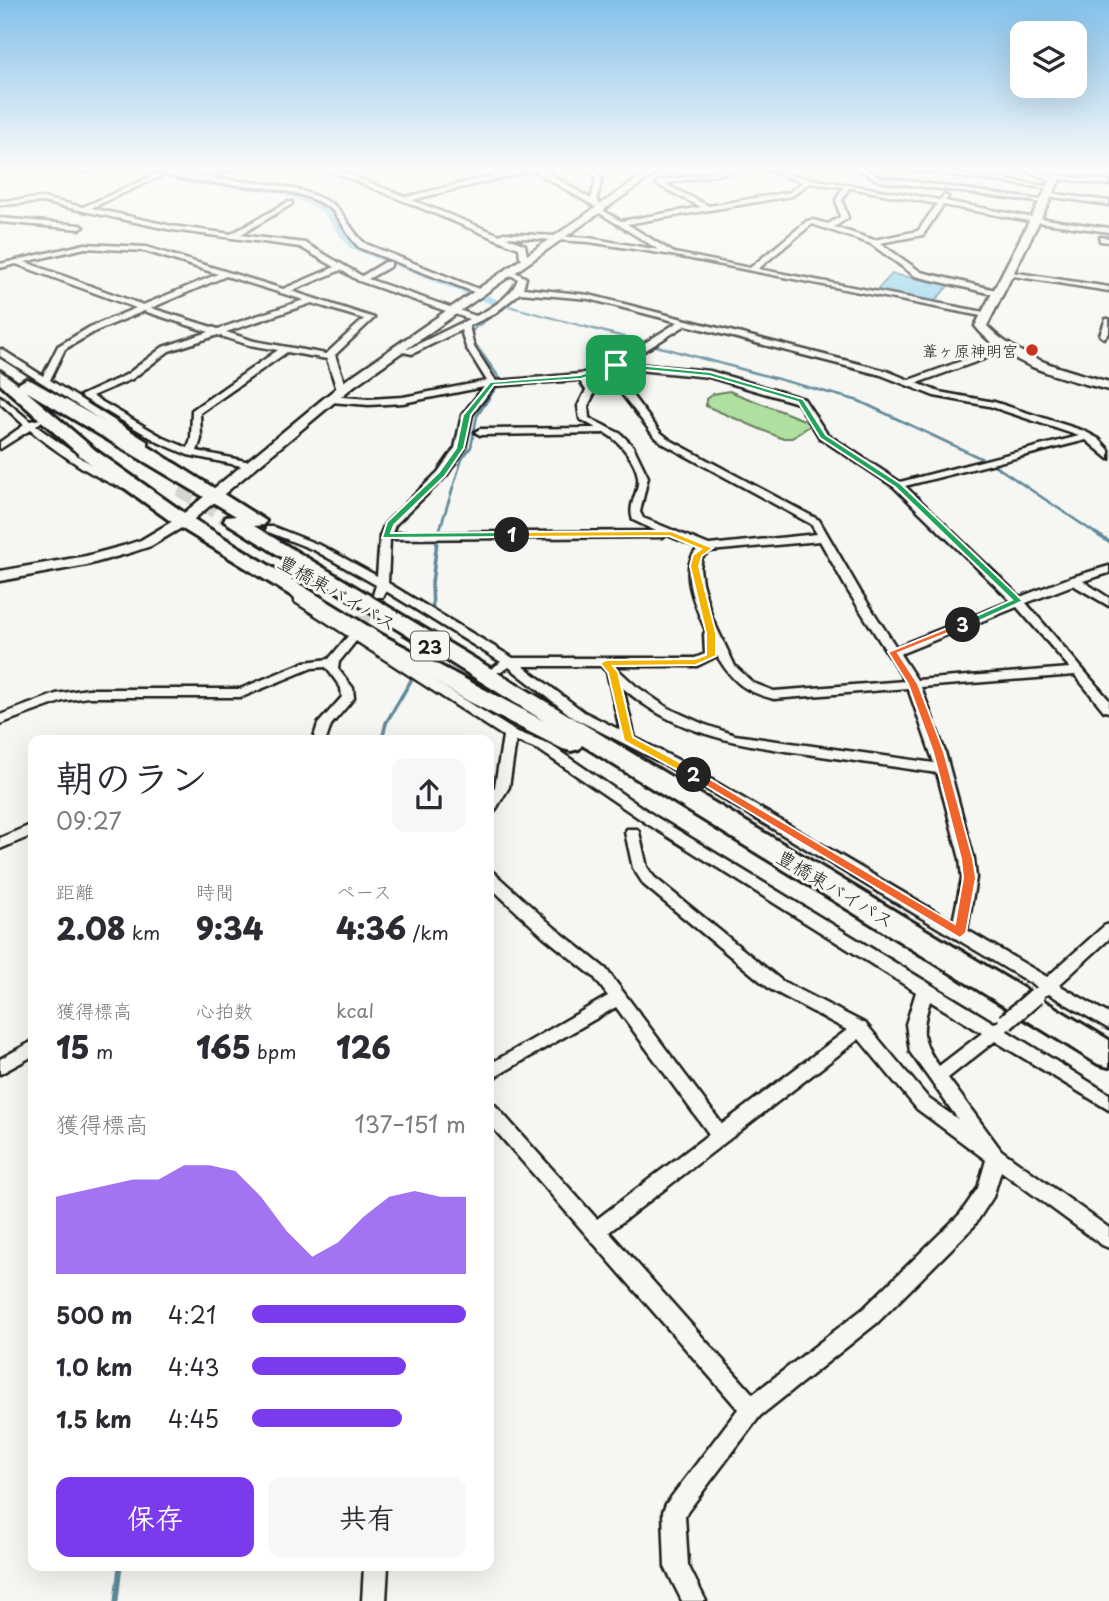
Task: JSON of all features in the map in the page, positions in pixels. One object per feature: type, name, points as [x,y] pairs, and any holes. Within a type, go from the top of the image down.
[{"type":"highway","points":[[0,369],[143,451],[270,529]]},
{"type":"highway","points":[[0,369],[68,422],[174,491],[26,384]]},
{"type":"highway","points":[[0,376],[89,454],[183,521],[258,567]]},
{"type":"highway","name":"豊橋東バイパス","points":[[564,722],[227,523],[446,649],[1109,1055]]},
{"type":"highway","name":"23","points":[[270,529],[435,638],[446,649]]},
{"type":"highway","name":"23","points":[[258,567],[476,696],[763,843]]},
{"type":"street","points":[[284,243],[302,245],[362,279],[476,319]]},
{"type":"street","points":[[359,243],[479,293]]},
{"type":"street","points":[[511,243],[522,247],[522,255],[529,257]]},
{"type":"street","points":[[0,576],[87,560],[128,549],[146,543],[183,521],[330,399],[550,243]]},
{"type":"street","points":[[594,243],[986,315]]},
{"type":"street","points":[[653,243],[672,255]]},
{"type":"street","points":[[752,270],[784,243]]},
{"type":"street","points":[[875,243],[918,274],[997,293]]},
{"type":"street","points":[[1023,243],[981,326],[988,335],[1006,348],[1056,370],[1109,386]]},
{"type":"street","points":[[0,263],[85,246],[146,249],[370,318],[330,356]]},
{"type":"street","points":[[14,262],[252,343],[330,356]]},
{"type":"street","points":[[362,279],[388,264]]},
{"type":"street","points":[[285,291],[341,267]]},
{"type":"street","points":[[398,350],[409,352],[503,303],[518,290],[522,278],[510,271]]},
{"type":"street","points":[[45,381],[61,348],[93,329],[226,273]]},
{"type":"street","points":[[1007,273],[1109,289]]},
{"type":"street","points":[[518,290],[576,294],[884,373],[937,394],[991,404],[1088,436],[1109,456]]},
{"type":"street","points":[[251,465],[191,453],[163,441],[85,396],[129,377],[166,349],[313,300]]},
{"type":"street","points":[[330,399],[369,402],[403,400],[497,383],[581,377],[611,367],[686,321]]},
{"type":"street","points":[[1104,335],[1109,321]]},
{"type":"street","points":[[464,324],[466,344],[497,383]]},
{"type":"street","points":[[908,383],[1006,348]]},
{"type":"street","points":[[191,453],[197,439],[195,412],[286,349]]},
{"type":"street","points":[[0,352],[73,402],[145,444],[143,451]]},
{"type":"street","points":[[330,356],[342,390]]},
{"type":"street","points":[[611,367],[710,374],[801,401],[823,436],[898,485],[1018,601],[1109,708]]},
{"type":"street","points":[[611,367],[657,434],[667,442],[704,464],[804,514],[814,522],[913,684],[942,769],[967,859],[970,878],[960,933]]},
{"type":"street","points":[[581,377],[591,390],[583,406],[583,414],[590,423],[608,431],[628,446],[643,477],[635,516],[642,522],[708,548],[823,537]]},
{"type":"street","points":[[381,590],[385,536],[390,524],[442,474],[460,448],[467,415],[497,383]]},
{"type":"street","points":[[0,399],[100,473],[116,482],[134,487]]},
{"type":"street","points":[[0,446],[34,423]]},
{"type":"street","points":[[481,432],[608,431]]},
{"type":"street","points":[[898,485],[1088,436]]},
{"type":"street","points":[[270,529],[318,548],[381,590],[510,662],[579,715],[628,738],[960,933],[1043,991],[1109,1022]]},
{"type":"street","points":[[385,536],[671,534]]},
{"type":"street","points":[[497,669],[510,662],[609,668],[706,660],[711,656],[711,633],[694,566],[698,555],[708,548]]},
{"type":"street","points":[[258,567],[274,583],[454,694],[510,734],[544,747],[652,820],[925,991],[1000,1028],[1109,1103]]},
{"type":"street","points":[[893,652],[1018,601],[1109,569]]},
{"type":"street","points":[[1073,580],[1109,603]]},
{"type":"street","points":[[711,633],[735,675],[761,692],[774,695],[1078,671]]},
{"type":"street","points":[[322,735],[325,724],[348,698],[347,688],[332,669],[333,662],[351,639]]},
{"type":"street","points":[[0,720],[61,697],[88,693],[242,693],[309,665],[333,662]]},
{"type":"street","points":[[609,668],[628,738]]},
{"type":"street","points":[[609,668],[663,709],[715,734],[744,741],[942,769]]},
{"type":"street","points":[[494,801],[502,788],[510,734]]},
{"type":"street","points":[[0,844],[28,831]]},
{"type":"street","points":[[632,832],[640,868],[649,881],[776,985],[860,1029],[923,1104],[1109,1239]]},
{"type":"street","points":[[494,882],[549,932],[600,973],[721,1136]]},
{"type":"street","points":[[937,1077],[1000,1028],[1109,930]]},
{"type":"street","points":[[694,1601],[677,1567],[674,1512],[752,1408],[870,1316],[967,1220],[986,1191],[994,1172],[996,1158],[919,1052],[914,1024],[925,991]]},
{"type":"street","points":[[494,1070],[620,997]]},
{"type":"street","points":[[595,1232],[860,1029]]},
{"type":"street","points":[[0,1067],[28,1051]]},
{"type":"street","points":[[494,1116],[752,1408]]},
{"type":"street","points":[[374,1601],[376,1571]]},
{"type":"green space","points":[[729,391],[811,425],[792,438],[781,438],[706,406],[706,399],[713,394]]},
{"type":"water","points":[[892,274],[949,285],[934,302],[876,291]]},
{"type":"waterway","points":[[351,243],[354,246],[508,306]]},
{"type":"waterway","points":[[475,328],[508,306],[590,328]]},
{"type":"waterway","points":[[438,535],[462,459],[471,447],[477,416],[501,380],[473,341],[472,332],[476,326]]},
{"type":"waterway","points":[[583,326],[859,401],[991,463],[1096,533]]},
{"type":"waterway","points":[[433,613],[432,583],[438,533]]},
{"type":"waterway","points":[[1096,533],[1109,542]]},
{"type":"waterway","points":[[383,735],[386,723],[413,677]]},
{"type":"waterway","points":[[116,1601],[119,1571]]},
{"type":"tunnel","points":[[180,488],[233,521]]},
{"type":"tunnel","points":[[352,638],[379,595]]},
{"type":"place","name":"葦ヶ原神明宮","points":[[1032,350]]},
{"type":"route","points":[[616,365],[710,374],[801,401],[823,436],[898,485],[1018,601],[893,652],[913,684],[952,796],[970,878],[960,933],[628,738],[613,672],[606,663],[696,662],[711,656],[711,633],[694,566],[698,555],[708,548],[671,534],[385,536],[390,524],[418,500],[442,474],[460,448],[466,431],[467,415],[492,383],[581,377],[616,365]]}]
